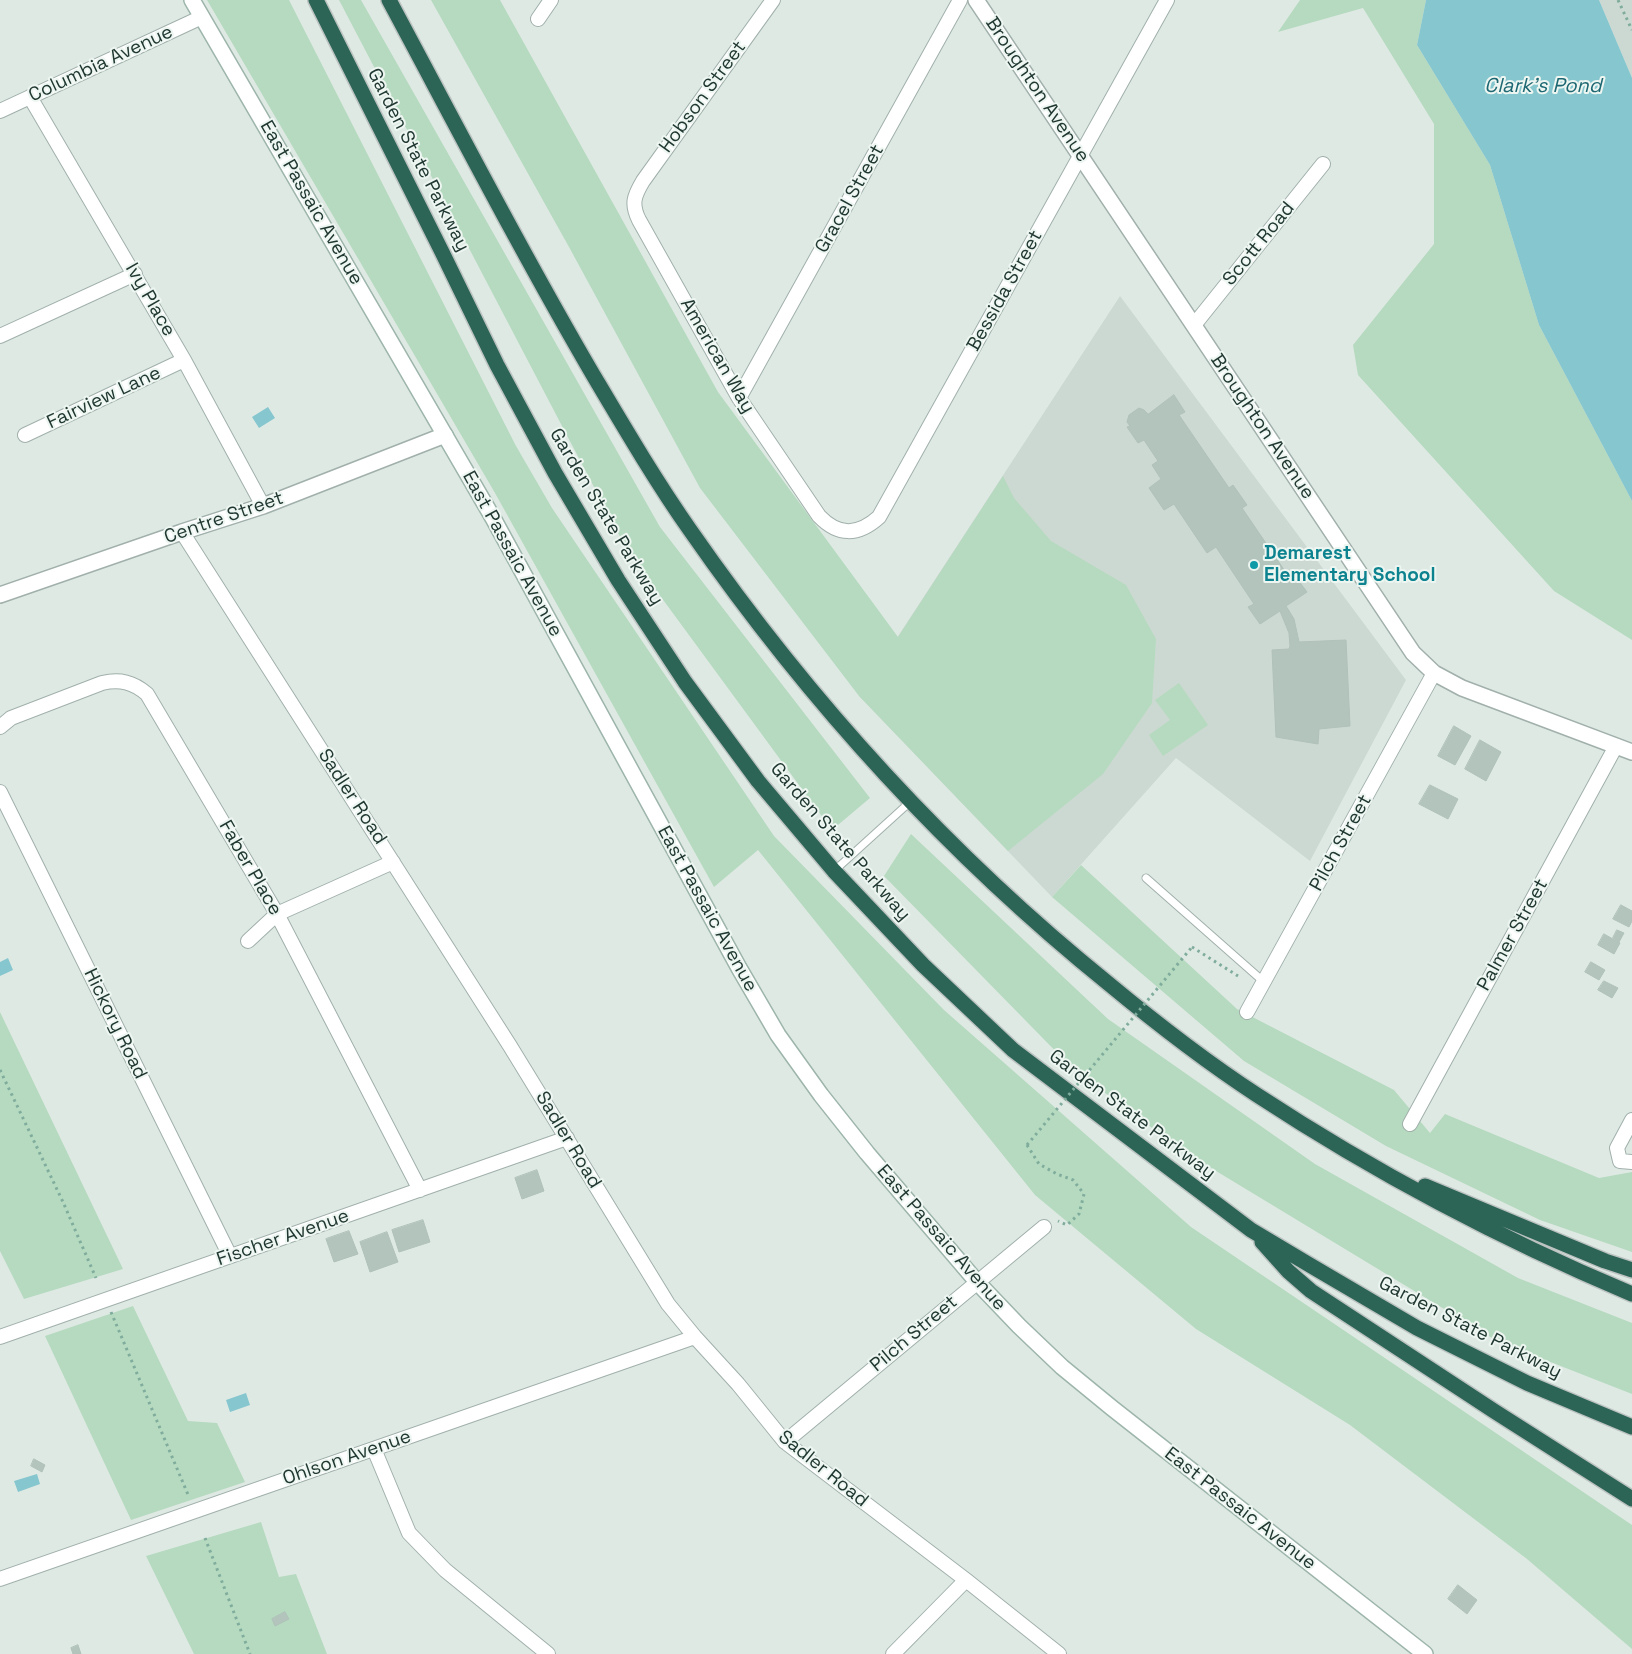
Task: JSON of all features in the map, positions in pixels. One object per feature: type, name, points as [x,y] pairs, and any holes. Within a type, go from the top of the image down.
[{"type":"highway","name":"Garden State Parkway","points":[[316,0],[497,364],[555,473],[618,580],[684,682],[758,781],[834,872],[923,964],[1013,1050],[1251,1230],[1417,1328],[1527,1382],[1632,1427]]},
{"type":"highway","points":[[389,0],[564,325],[626,431],[690,530],[759,625],[833,717],[910,802],[987,879],[1065,949],[1156,1023],[1254,1093],[1354,1156],[1460,1215],[1570,1268],[1632,1294]]},
{"type":"highway","points":[[1354,1156],[1596,1257],[1632,1270]]},
{"type":"highway","points":[[1251,1230],[1288,1271],[1312,1291],[1494,1412],[1632,1499]]},
{"type":"main road","name":"East Passaic Avenue","points":[[192,0],[445,434],[739,968],[778,1035],[821,1096],[977,1282],[1018,1326],[1062,1367],[1425,1654]]},
{"type":"main road","name":"Broughton Avenue","points":[[976,0],[1081,154],[1413,653],[1434,674],[1462,688],[1632,752]]},
{"type":"main road","name":"Centre Street","points":[[0,595],[263,506],[445,434]]},
{"type":"street","points":[[538,19],[551,0]]},
{"type":"street","name":"Hobson Street","points":[[635,194],[773,0]]},
{"type":"street","name":"Gracel Street","points":[[739,398],[960,0]]},
{"type":"street","name":"Bessida Street","points":[[816,512],[827,524],[848,532],[860,530],[870,525],[879,517],[1167,0]]},
{"type":"street","name":"Columbia Avenue","points":[[0,111],[202,17]]},
{"type":"street","name":"Ivy Place","points":[[30,98],[135,274],[263,506]]},
{"type":"street","name":"Scott Road","points":[[1194,325],[1323,164]]},
{"type":"street","name":"American Way","points":[[635,194],[633,202],[639,220],[739,398],[816,512]]},
{"type":"street","points":[[0,336],[135,274]]},
{"type":"street","name":"Fairview Lane","points":[[24,436],[184,360]]},
{"type":"street","name":"Sadler Road","points":[[182,532],[505,1037],[668,1304],[738,1384],[785,1442],[966,1580],[1059,1654]]},
{"type":"street","name":"Pilch Street","points":[[1247,1012],[1434,674]]},
{"type":"street","name":"Faber Place","points":[[0,727],[11,718],[113,680],[137,686],[147,694],[277,914],[420,1190]]},
{"type":"street","name":"Palmer Street","points":[[1410,1124],[1616,746]]},
{"type":"street","name":"Hickory Road","points":[[0,792],[230,1256]]},
{"type":"street","points":[[248,942],[277,914],[393,862]]},
{"type":"street","points":[[1626,1161],[1617,1148],[1632,1120]]},
{"type":"street","name":"Fischer Avenue","points":[[0,1337],[567,1138]]},
{"type":"street","name":"Pilch Street","points":[[785,1442],[1044,1227]]},
{"type":"street","name":"Ohlson Avenue","points":[[0,1579],[695,1337]]},
{"type":"street","points":[[374,1449],[408,1533],[444,1570],[548,1654]]},
{"type":"street","points":[[893,1654],[966,1580]]},
{"type":"lane","points":[[834,872],[910,802]]},
{"type":"lane","points":[[1146,878],[1262,986]]},
{"type":"path","points":[[1618,0],[1632,30]]},
{"type":"path","points":[[1044,1227],[1054,1219],[1067,1225],[1079,1214],[1084,1194],[1073,1180],[1039,1164],[1027,1145],[1192,947],[1262,986]]},
{"type":"path","points":[[0,1070],[63,1202],[96,1278]]},
{"type":"path","points":[[109,1308],[192,1505]]},
{"type":"path","points":[[205,1538],[250,1654]]},
{"type":"shaded area","points":[[1599,0],[1632,0],[1632,78]]},
{"type":"shaded area","name":"Demarest Elementary School","points":[[1120,296],[1406,680],[1310,861],[1176,758],[1052,897],[859,696]]},
{"type":"green space","points":[[207,0],[289,0],[516,446],[552,508],[774,836],[944,1010],[1191,1227],[1632,1525],[1632,1649],[1527,1559],[1350,1425],[1196,1329],[1035,1195],[758,850],[714,887],[495,493]]},
{"type":"green space","points":[[339,0],[361,0],[660,527],[870,798],[832,830],[628,552]]},
{"type":"green space","points":[[431,0],[500,0],[718,392],[898,637],[1003,476],[1014,498],[1051,541],[1126,585],[1156,639],[1152,703],[1103,774],[1008,851],[859,696],[700,488],[569,247]]},
{"type":"green space","points":[[1300,0],[1426,0],[1417,45],[1490,165],[1539,325],[1632,501],[1632,640],[1554,591],[1358,375],[1353,345],[1434,244],[1434,124],[1363,8],[1278,32]]},
{"type":"green space","points":[[1179,683],[1208,725],[1163,756],[1149,735],[1170,720],[1155,700]]},
{"type":"green space","points":[[911,834],[1108,1019],[1315,1164],[1518,1278],[1632,1323],[1632,1394],[1497,1341],[1183,1151],[1073,1069],[884,876]]},
{"type":"green space","points":[[1081,865],[1237,1009],[1394,1090],[1430,1133],[1445,1114],[1599,1178],[1632,1172],[1632,1252],[1540,1220],[1386,1146],[1244,1061],[1052,897]]},
{"type":"green space","points":[[0,1012],[123,1269],[24,1299],[0,1251]]},
{"type":"green space","points":[[133,1306],[188,1421],[217,1423],[245,1482],[131,1520],[45,1336]]},
{"type":"green space","points":[[261,1522],[279,1577],[296,1574],[327,1654],[194,1654],[146,1556]]},
{"type":"water","name":"Clark's Pond","points":[[1426,0],[1599,0],[1632,78],[1632,501],[1539,325],[1490,165],[1417,45]]},
{"type":"water","points":[[268,407],[275,418],[259,428],[252,417]]},
{"type":"water","points":[[8,958],[13,970],[0,976],[0,962]]},
{"type":"water","points":[[246,1393],[250,1405],[230,1412],[226,1400]]},
{"type":"water","points":[[37,1474],[40,1484],[18,1492],[14,1481]]},
{"type":"building","name":"Demarest Elementary School","points":[[1174,395],[1185,412],[1179,415],[1229,488],[1233,485],[1247,505],[1242,508],[1291,580],[1295,576],[1307,592],[1286,606],[1294,619],[1299,642],[1346,640],[1350,726],[1319,729],[1318,744],[1276,737],[1272,650],[1289,649],[1290,646],[1289,633],[1280,611],[1260,624],[1248,607],[1254,604],[1216,547],[1207,553],[1174,504],[1164,510],[1149,488],[1161,479],[1152,465],[1158,461],[1144,440],[1138,443],[1127,427],[1130,426],[1127,422],[1129,415],[1139,408],[1148,414]]},
{"type":"building","points":[[1454,726],[1471,736],[1455,765],[1438,756]]},
{"type":"building","points":[[1480,740],[1501,752],[1486,781],[1465,769]]},
{"type":"building","points":[[1430,785],[1458,799],[1448,819],[1419,804]]},
{"type":"building","points":[[1621,905],[1632,911],[1632,921],[1629,927],[1613,919]]},
{"type":"building","points":[[1617,930],[1624,933],[1619,942],[1613,938]]},
{"type":"building","points":[[1604,934],[1620,943],[1614,954],[1598,945]]},
{"type":"building","points":[[1591,962],[1605,970],[1599,980],[1585,972]]},
{"type":"building","points":[[1604,981],[1618,988],[1612,998],[1598,990]]},
{"type":"building","points":[[537,1170],[544,1191],[522,1199],[515,1178]]},
{"type":"building","points":[[423,1220],[430,1242],[399,1252],[392,1230]]},
{"type":"building","points":[[349,1231],[358,1254],[334,1262],[326,1239]]},
{"type":"building","points":[[387,1232],[398,1262],[370,1272],[360,1242]]},
{"type":"building","points":[[34,1459],[45,1465],[42,1472],[31,1466]]},
{"type":"building","points":[[1458,1585],[1477,1600],[1467,1614],[1448,1599]]},
{"type":"building","points":[[285,1612],[289,1619],[275,1626],[272,1619]]},
{"type":"building","points":[[78,1645],[81,1654],[73,1654],[71,1648]]},
{"type":"place","name":"Demarest Elementary School","points":[[1254,565]]}]
